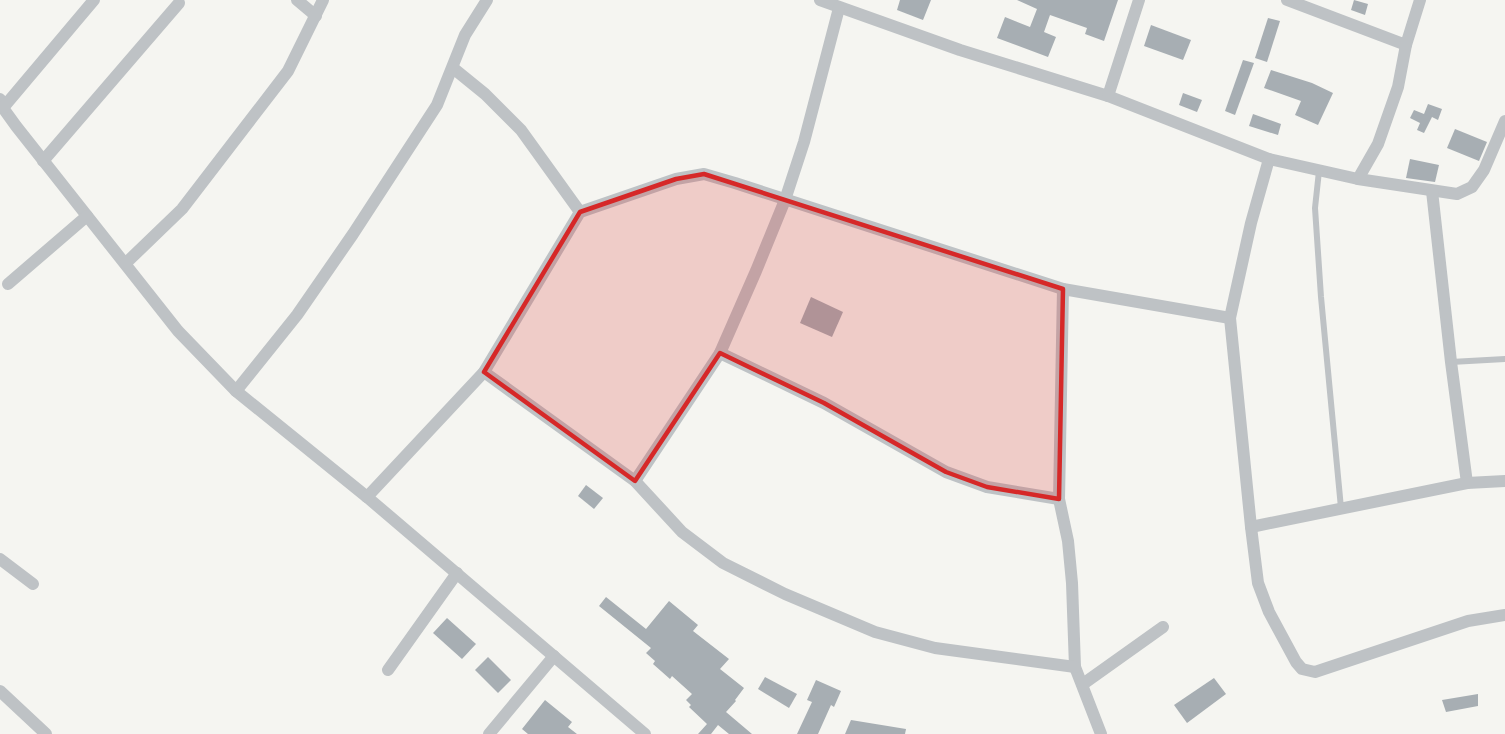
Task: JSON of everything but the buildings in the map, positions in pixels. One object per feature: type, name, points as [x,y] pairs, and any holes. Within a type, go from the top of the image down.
[{"type":"street","points":[[94,0],[2,103],[43,161],[178,331],[236,392],[367,497],[644,734]]},
{"type":"street","points":[[297,0],[316,16]]},
{"type":"street","points":[[126,263],[182,208],[288,71],[323,0]]},
{"type":"street","points":[[236,392],[297,315],[437,105],[465,35],[487,0]]},
{"type":"street","points":[[820,0],[960,50],[1108,96],[1269,159],[1358,179],[1457,194],[1472,187],[1484,170],[1505,121]]},
{"type":"street","points":[[1108,96],[1139,0]]},
{"type":"street","points":[[1287,0],[1406,45]]},
{"type":"street","points":[[1358,179],[1381,134],[1398,87],[1406,45],[1420,0]]},
{"type":"street","points":[[43,161],[179,3]]},
{"type":"street","points":[[635,481],[720,353],[785,200],[804,142],[839,8]]},
{"type":"street","points":[[453,68],[485,94],[521,130],[580,212]]},
{"type":"street","points":[[1269,159],[1251,223],[1230,318],[1258,583],[1269,612],[1296,662],[1302,669],[1315,672],[1468,621],[1505,615]]},
{"type":"street","points":[[367,497],[484,372],[580,212],[676,179],[704,174],[1063,289],[1230,318]]},
{"type":"street","points":[[1432,191],[1467,483]]},
{"type":"street","points":[[8,284],[87,216]]},
{"type":"street","points":[[1063,289],[1059,499],[1068,541],[1075,667],[1101,734]]},
{"type":"street","points":[[720,353],[824,403],[946,472],[987,487],[1059,499]]},
{"type":"street","points":[[484,372],[635,481],[682,532],[723,563],[875,632],[935,648],[1075,667]]},
{"type":"street","points":[[1251,527],[1467,483],[1505,481]]},
{"type":"street","points":[[0,559],[33,584]]},
{"type":"street","points":[[388,670],[457,573]]},
{"type":"street","points":[[1083,684],[1163,627]]},
{"type":"street","points":[[489,734],[554,656]]},
{"type":"street","points":[[0,691],[46,734]]},
{"type":"lane","points":[[1319,171],[1315,208],[1341,508]]},
{"type":"lane","points":[[1451,362],[1505,359]]},
{"type":"highlighted area","points":[[704,174],[1063,289],[1059,499],[987,487],[946,472],[824,403],[720,353],[635,481],[484,372],[580,212],[676,179]]}]
